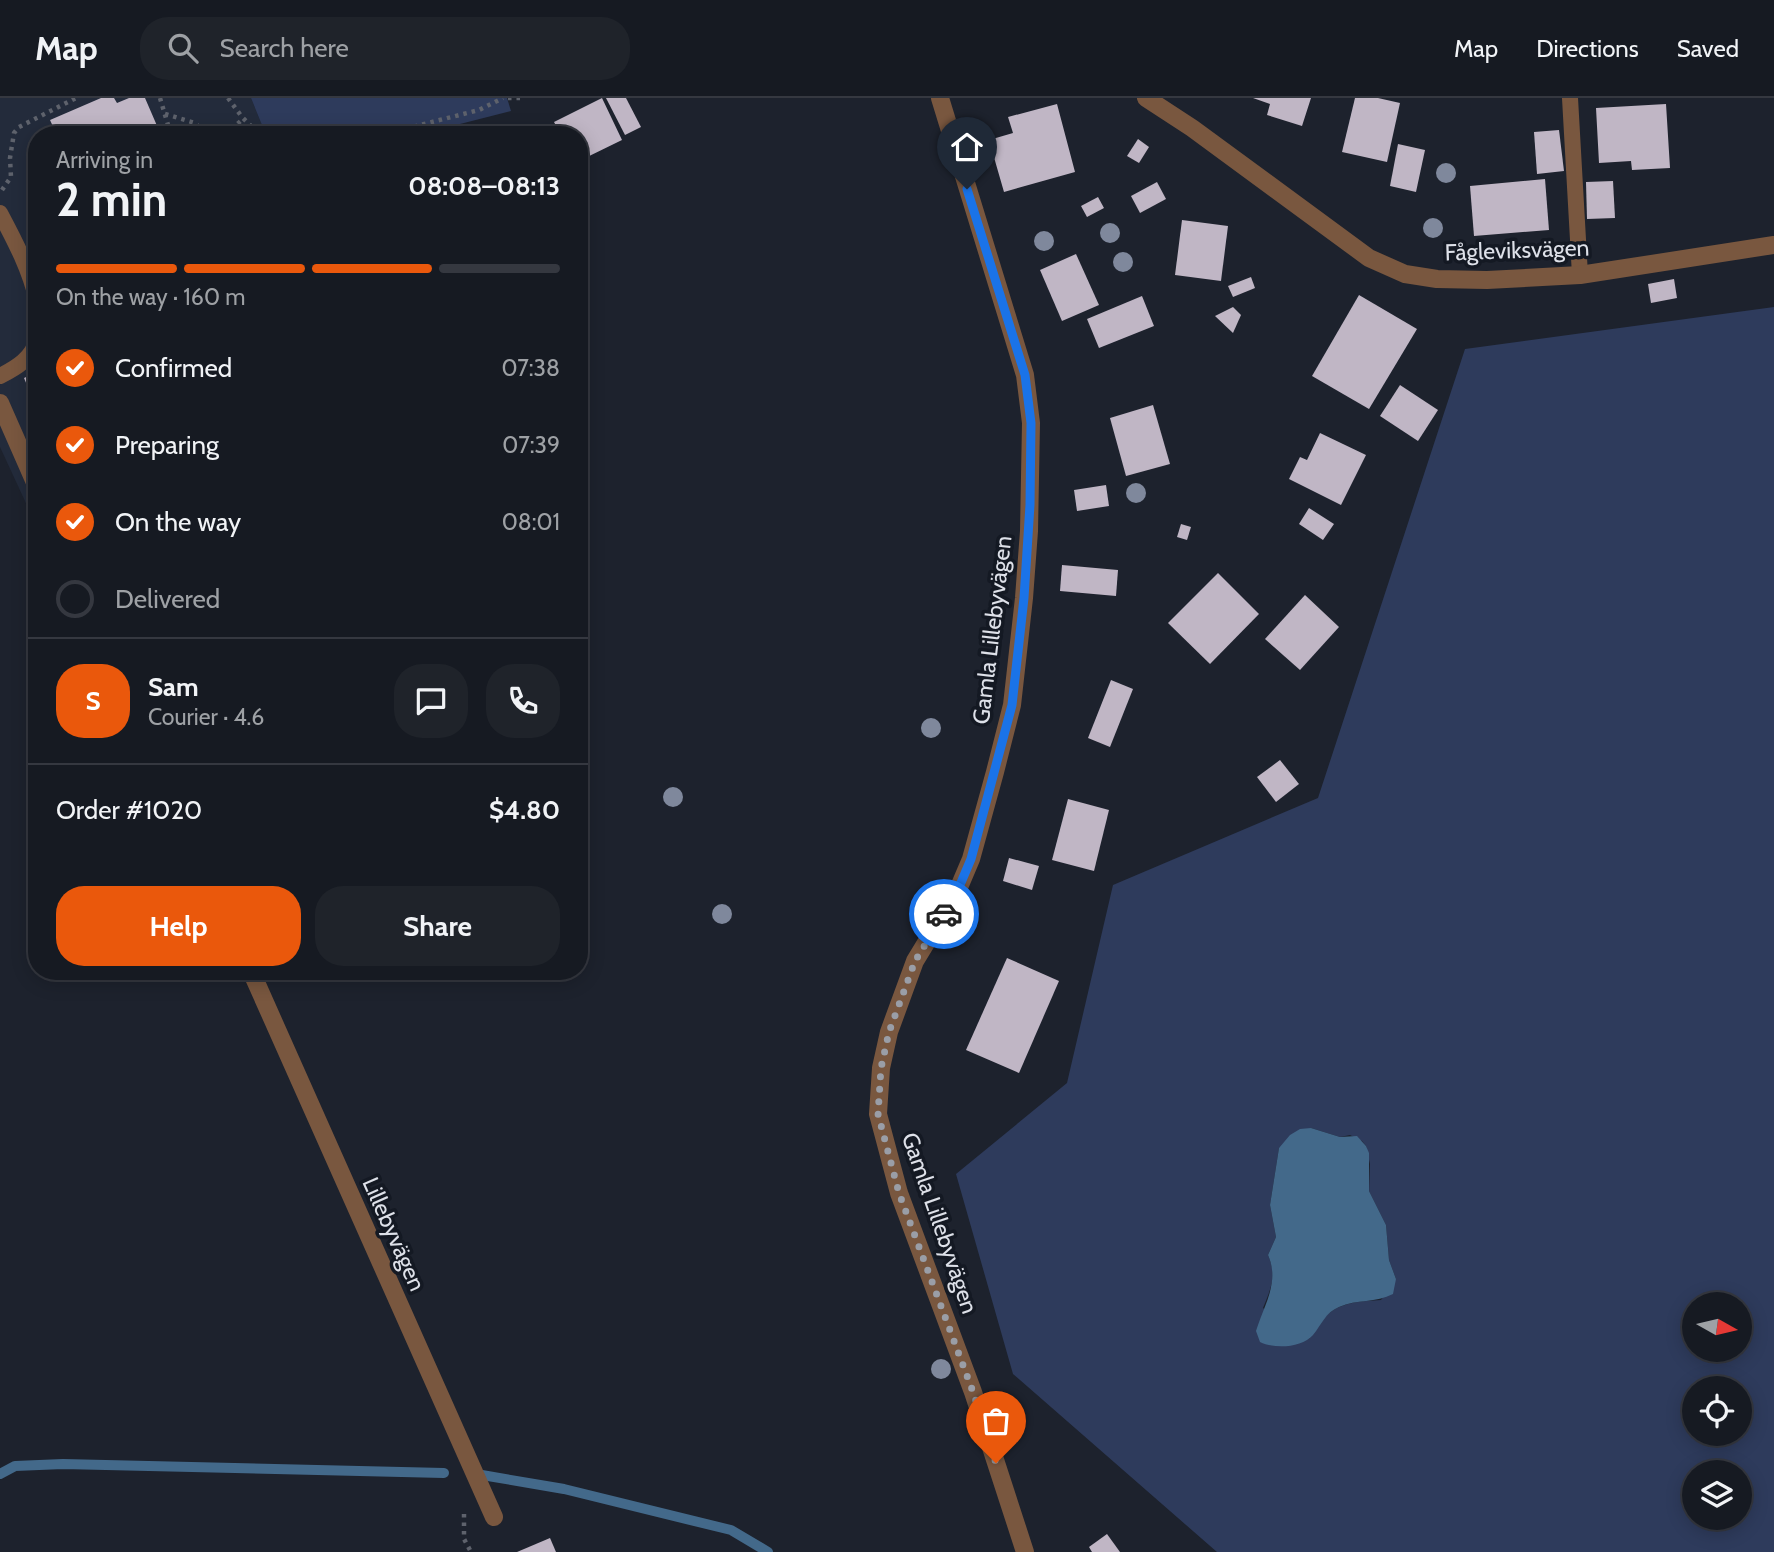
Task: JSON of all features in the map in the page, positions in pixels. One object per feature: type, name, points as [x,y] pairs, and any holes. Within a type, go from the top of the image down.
[{"type":"street","name":"Gamla Lillebyvägen","points":[[940,98],[1025,375],[1031,423],[1029,531],[1012,705],[995,772],[971,859],[957,892],[915,961],[889,1032],[881,1068],[878,1114],[899,1193],[973,1392],[1026,1552]]},
{"type":"street","name":"Fågleviksvägen","points":[[1146,98],[1192,128],[1369,258],[1405,274],[1437,279],[1487,280],[1580,275],[1774,245]]},
{"type":"street","points":[[0,403],[28,466]]},
{"type":"street","name":"Lillebyvägen","points":[[255,980],[494,1517]]},
{"type":"lane","points":[[1570,98],[1580,275]]},
{"type":"lane","points":[[0,213],[28,273]]},
{"type":"lane","points":[[0,376],[19,366],[28,355]]},
{"type":"path","points":[[0,194],[11,177],[10,158],[14,133],[19,127],[76,98]]},
{"type":"path","points":[[160,98],[169,126]]},
{"type":"path","points":[[229,98],[252,126]]},
{"type":"path","points":[[416,126],[479,110],[503,98]]},
{"type":"path","points":[[508,98],[523,98]]},
{"type":"path","points":[[165,114],[198,126]]},
{"type":"path","points":[[235,126],[244,118]]},
{"type":"shaded area","points":[[0,98],[251,98],[262,126],[28,126],[28,508],[0,447]]},
{"type":"shaded area","points":[[251,98],[507,98],[511,111],[452,126],[262,126]]},
{"type":"shaded area","points":[[1774,307],[1774,1552],[1217,1552],[1013,1374],[956,1174],[1067,1083],[1113,885],[1318,798],[1465,349]],"holes":[[[1311,1128],[1340,1137],[1350,1135],[1366,1146],[1370,1164],[1369,1191],[1386,1225],[1389,1260],[1396,1279],[1381,1300],[1339,1307],[1324,1317],[1310,1338],[1301,1341],[1263,1308],[1272,1282],[1268,1255],[1276,1237],[1270,1205],[1279,1148]]]},
{"type":"shaded area","points":[[1311,1128],[1340,1137],[1357,1136],[1366,1146],[1369,1153],[1369,1191],[1386,1225],[1389,1260],[1396,1279],[1393,1294],[1334,1309],[1313,1335],[1302,1343],[1273,1346],[1260,1342],[1256,1331],[1272,1284],[1268,1255],[1276,1237],[1270,1205],[1279,1148],[1290,1135],[1300,1129]]},
{"type":"building","points":[[101,98],[114,98],[117,103],[129,98],[145,98],[157,126],[53,126],[50,120]]},
{"type":"building","points":[[602,98],[622,140],[588,157],[588,126],[556,126],[554,122]]},
{"type":"building","points":[[606,98],[626,98],[641,127],[625,135]]},
{"type":"building","points":[[1253,98],[1311,98],[1302,126],[1267,115],[1270,104]]},
{"type":"building","points":[[1355,98],[1378,98],[1400,103],[1387,162],[1342,152]]},
{"type":"building","points":[[1057,104],[1075,172],[1004,192],[989,140],[1013,133],[1008,117]]},
{"type":"building","points":[[1666,104],[1670,168],[1632,170],[1631,161],[1599,163],[1596,108]]},
{"type":"building","points":[[1559,130],[1564,171],[1537,174],[1534,132]]},
{"type":"building","points":[[1138,139],[1149,147],[1139,163],[1127,156]]},
{"type":"building","points":[[1398,144],[1425,150],[1416,192],[1390,186]]},
{"type":"building","points":[[1545,179],[1549,230],[1474,236],[1470,186]]},
{"type":"building","points":[[1613,181],[1615,218],[1587,219],[1586,182]]},
{"type":"building","points":[[1157,182],[1166,199],[1140,213],[1131,196]]},
{"type":"building","points":[[1098,197],[1104,208],[1087,217],[1081,206]]},
{"type":"building","points":[[1182,220],[1228,226],[1221,281],[1175,275]]},
{"type":"building","points":[[1076,254],[1099,305],[1062,321],[1040,270]]},
{"type":"building","points":[[1251,277],[1255,288],[1233,297],[1228,286]]},
{"type":"building","points":[[1674,279],[1677,298],[1651,303],[1648,284]]},
{"type":"building","points":[[1359,295],[1417,329],[1369,409],[1312,376]]},
{"type":"building","points":[[1142,296],[1154,326],[1099,348],[1087,319]]},
{"type":"building","points":[[1233,307],[1241,315],[1233,333],[1215,316]]},
{"type":"building","points":[[1400,385],[1438,410],[1418,441],[1380,416]]},
{"type":"building","points":[[1153,405],[1170,464],[1126,476],[1110,418]]},
{"type":"building","points":[[1320,433],[1366,455],[1341,505],[1289,479],[1300,457],[1307,460]]},
{"type":"building","points":[[1106,485],[1109,506],[1077,511],[1074,490]]},
{"type":"building","points":[[1309,508],[1334,524],[1323,540],[1299,524]]},
{"type":"building","points":[[1181,524],[1191,527],[1187,540],[1177,537]]},
{"type":"building","points":[[1062,565],[1118,570],[1116,596],[1060,591]]},
{"type":"building","points":[[1218,573],[1259,614],[1210,664],[1168,623]]},
{"type":"building","points":[[1305,595],[1339,627],[1300,670],[1265,639]]},
{"type":"building","points":[[1111,680],[1133,689],[1110,747],[1088,738]]},
{"type":"building","points":[[1280,760],[1299,784],[1276,802],[1257,777]]},
{"type":"building","points":[[1068,799],[1109,810],[1094,871],[1052,860]]},
{"type":"building","points":[[1009,858],[1039,866],[1032,890],[1003,881]]},
{"type":"building","points":[[1007,958],[1059,981],[1019,1073],[966,1050]]},
{"type":"building","points":[[1107,1534],[1120,1552],[1092,1552],[1089,1547]]},
{"type":"building","points":[[550,1538],[556,1552],[517,1552]]},
{"type":"waterway","points":[[0,1474],[15,1466],[63,1464],[444,1473]]},
{"type":"waterway","points":[[476,1474],[564,1489],[731,1530],[768,1552]]},
{"type":"way so far","points":[[944,914],[915,961],[889,1032],[881,1068],[878,1114],[899,1193],[973,1392],[996,1463]]},
{"type":"route","points":[[944,914],[971,859],[1012,705],[1024,598],[1030,505],[1031,423],[1025,375],[967,189]]}]
